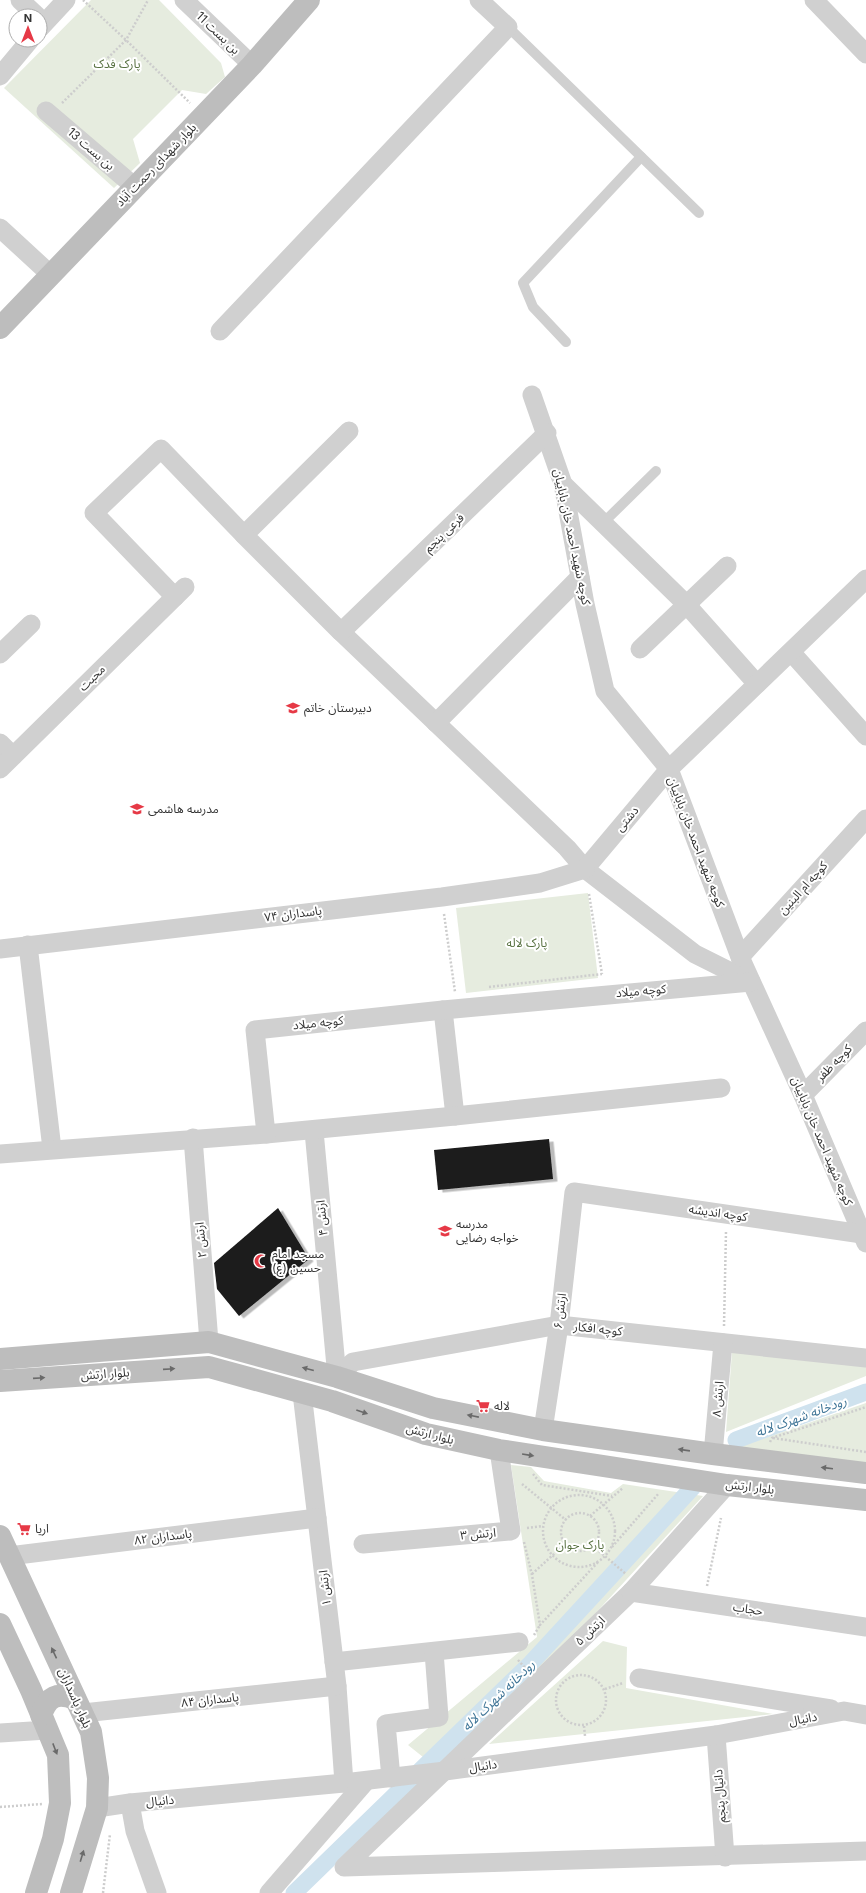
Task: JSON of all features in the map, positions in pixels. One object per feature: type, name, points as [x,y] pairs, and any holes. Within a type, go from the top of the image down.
[{"type":"street","points":[[20,0],[27,8]]},
{"type":"street","points":[[48,15],[66,0]]},
{"type":"street","name":"بن بست 11","points":[[184,0],[252,65]]},
{"type":"street","name":"بلوار شهدای رحمت آباد","points":[[0,328],[204,116],[252,65],[309,0]]},
{"type":"street","points":[[220,331],[508,27],[479,0]]},
{"type":"street","points":[[814,0],[866,54]]},
{"type":"street","points":[[0,76],[23,48]]},
{"type":"street","name":"بن بست 13","points":[[52,109],[135,187]]},
{"type":"street","points":[[0,228],[51,275]]},
{"type":"street","name":"کوچه شهید احمد خان باباییان","points":[[532,396],[547,433],[563,484],[580,577],[605,691],[669,769],[740,957],[865,1236]]},
{"type":"street","points":[[349,431],[244,535],[341,632],[567,848],[585,869],[695,954],[751,982]]},
{"type":"street","name":"فرعی پنجم","points":[[341,632],[547,433]]},
{"type":"street","name":"محبت","points":[[4,756],[180,592],[94,513],[161,449],[244,535]]},
{"type":"street","points":[[563,484],[686,604],[757,684]]},
{"type":"street","points":[[640,649],[727,566]]},
{"type":"street","points":[[436,723],[580,577]]},
{"type":"street","name":"دشتی","points":[[585,869],[669,769],[866,579]]},
{"type":"street","points":[[0,654],[31,624]]},
{"type":"street","points":[[791,652],[866,736]]},
{"type":"street","name":"کوچه ام البنین","points":[[740,957],[866,819]]},
{"type":"street","name":"پاسداران ۷۴","points":[[0,949],[442,897],[540,883],[585,869]]},
{"type":"street","points":[[28,945],[52,1149]]},
{"type":"street","name":"کوچه میلاد","points":[[266,1134],[256,1030],[451,1003],[605,994],[751,982]]},
{"type":"street","points":[[451,1003],[455,1116]]},
{"type":"street","name":"کوچه ظفر","points":[[803,1095],[866,1031]]},
{"type":"street","points":[[0,1154],[193,1138],[314,1130],[721,1088]]},
{"type":"street","name":"ارتش ۴","points":[[314,1130],[338,1376]]},
{"type":"street","name":"ارتش ۲","points":[[193,1138],[209,1342]]},
{"type":"street","name":"کوچه اندیشه","points":[[574,1192],[865,1236]]},
{"type":"street","name":"ارتش ۶","points":[[543,1430],[559,1325],[574,1192]]},
{"type":"street","name":"کوچه افکار","points":[[338,1376],[353,1362],[559,1325],[866,1358]]},
{"type":"street","name":"بلوار ارتش","points":[[0,1359],[209,1342],[338,1376],[432,1408],[543,1430],[713,1454],[866,1473]]},
{"type":"street","name":"ارتش ۸","points":[[713,1454],[723,1343]]},
{"type":"street","name":"بلوار ارتش","points":[[0,1381],[209,1367],[332,1402],[426,1434],[499,1450],[727,1485],[866,1500]]},
{"type":"street","points":[[332,1402],[338,1376]]},
{"type":"street","name":"ارتش ۱","points":[[302,1393],[338,1686],[344,1784]]},
{"type":"street","name":"ارتش ۳","points":[[363,1544],[511,1531],[499,1450]]},
{"type":"street","name":"ارتش ۵","points":[[725,1857],[344,1867],[437,1772],[634,1588],[727,1485]]},
{"type":"street","name":"پاسداران ۸۲","points":[[9,1556],[317,1518]]},
{"type":"street","name":"بلوار پاسداران","points":[[0,1536],[90,1732],[98,1778],[114,1806],[71,1893]]},
{"type":"street","name":"حجاب","points":[[634,1588],[704,1602],[866,1627]]},
{"type":"street","points":[[1,1628],[31,1690],[58,1755],[60,1803],[53,1839],[36,1893]]},
{"type":"street","points":[[334,1662],[519,1642]]},
{"type":"street","points":[[398,1777],[386,1724],[439,1717],[434,1652]]},
{"type":"street","points":[[31,1690],[41,1693],[52,1692],[60,1685],[65,1675]]},
{"type":"street","points":[[639,1678],[844,1711]]},
{"type":"street","name":"پاسداران ۸۴","points":[[79,1706],[338,1686]]},
{"type":"street","points":[[44,1722],[45,1704],[54,1697],[65,1695],[79,1706]]},
{"type":"street","name":"دانیال","points":[[114,1806],[344,1784],[437,1772],[716,1735],[844,1711],[866,1715]]},
{"type":"street","points":[[0,1733],[44,1722]]},
{"type":"street","name":"دانیال پنجم","points":[[716,1735],[725,1857]]},
{"type":"street","points":[[269,1893],[366,1781]]},
{"type":"street","points":[[114,1806],[134,1831],[157,1893]]},
{"type":"street","points":[[725,1857],[866,1851]]},
{"type":"street","points":[[20,1893],[46,1859]]},
{"type":"lane","points":[[508,27],[699,213]]},
{"type":"lane","points":[[566,342],[533,308],[523,283],[641,157]]},
{"type":"lane","points":[[603,523],[656,471]]},
{"type":"path","points":[[82,0],[126,40],[204,116]]},
{"type":"path","points":[[52,109],[126,40],[148,0]]},
{"type":"path","points":[[585,869],[605,994]]},
{"type":"path","points":[[442,897],[451,1003]]},
{"type":"path","points":[[486,987],[602,974]]},
{"type":"path","points":[[451,1003],[462,990]]},
{"type":"path","points":[[723,1343],[727,1214]]},
{"type":"path","points":[[866,1407],[772,1438],[866,1452]]},
{"type":"path","points":[[529,1470],[542,1485],[612,1496]]},
{"type":"path","points":[[517,1480],[552,1507],[566,1520]]},
{"type":"path","points":[[590,1516],[622,1488],[630,1489]]},
{"type":"path","points":[[523,1537],[532,1574],[540,1625],[605,1556],[659,1493],[652,1492]]},
{"type":"path","points":[[598,1562],[589,1566],[579,1567],[560,1561],[552,1555],[546,1546],[543,1536],[543,1526],[546,1516],[552,1507],[566,1498],[583,1495],[594,1498],[603,1504],[611,1513],[615,1525],[615,1537],[611,1548]]},
{"type":"path","points":[[575,1514],[585,1514],[590,1516],[594,1520],[599,1530],[593,1546],[582,1551],[576,1550],[565,1544],[561,1532],[566,1520],[575,1514]]},
{"type":"path","points":[[704,1602],[721,1516]]},
{"type":"path","points":[[532,1574],[565,1544]]},
{"type":"path","points":[[593,1546],[605,1556],[634,1588]]},
{"type":"path","points":[[578,1674],[594,1677],[605,1689],[607,1705],[599,1719],[584,1726],[568,1723],[557,1711],[555,1695],[563,1681],[578,1674]]},
{"type":"path","points":[[0,1807],[60,1803]]},
{"type":"path","points":[[103,1893],[114,1806]]},
{"type":"green space","name":"پارک فدک","points":[[91,0],[159,0],[221,63],[225,77],[206,94],[182,90],[133,139],[140,163],[114,188],[4,88],[44,48],[48,48],[48,43]]},
{"type":"green space","name":"پارک لاله","points":[[588,893],[598,978],[466,993],[456,908]]},
{"type":"green space","points":[[732,1352],[866,1366],[866,1376],[726,1432]]},
{"type":"green space","points":[[866,1403],[866,1465],[739,1447]]},
{"type":"green space","name":"پارک جوان","points":[[511,1465],[531,1467],[544,1481],[611,1493],[623,1484],[703,1496],[550,1663],[445,1756],[423,1757],[408,1745],[537,1637]]},
{"type":"green space","points":[[603,1641],[627,1647],[626,1688],[773,1714],[489,1744]]},
{"type":"building","points":[[549,1139],[553,1179],[438,1190],[434,1150]]},
{"type":"building","name":"مسجد امام حسین (ع)","points":[[278,1208],[309,1259],[239,1316],[217,1289],[214,1263]]},
{"type":"waterway","name":"رودخانه شهرک لاله","points":[[736,1440],[866,1392]]},
{"type":"waterway","name":"رودخانه شهرک لاله","points":[[294,1893],[531,1663],[693,1487]]},
{"type":"place","name":"دبیرستان خاتم","points":[[293,708]]},
{"type":"place","name":"مدرسه هاشمی","points":[[137,809]]},
{"type":"place","name":"مدرسه خواجه رضایی","points":[[445,1231]]},
{"type":"place","name":"مسجد امام حسین (ع)","points":[[261,1261]]},
{"type":"place","name":"لاله","points":[[483,1406]]},
{"type":"place","name":"اریا","points":[[24,1529]]}]
